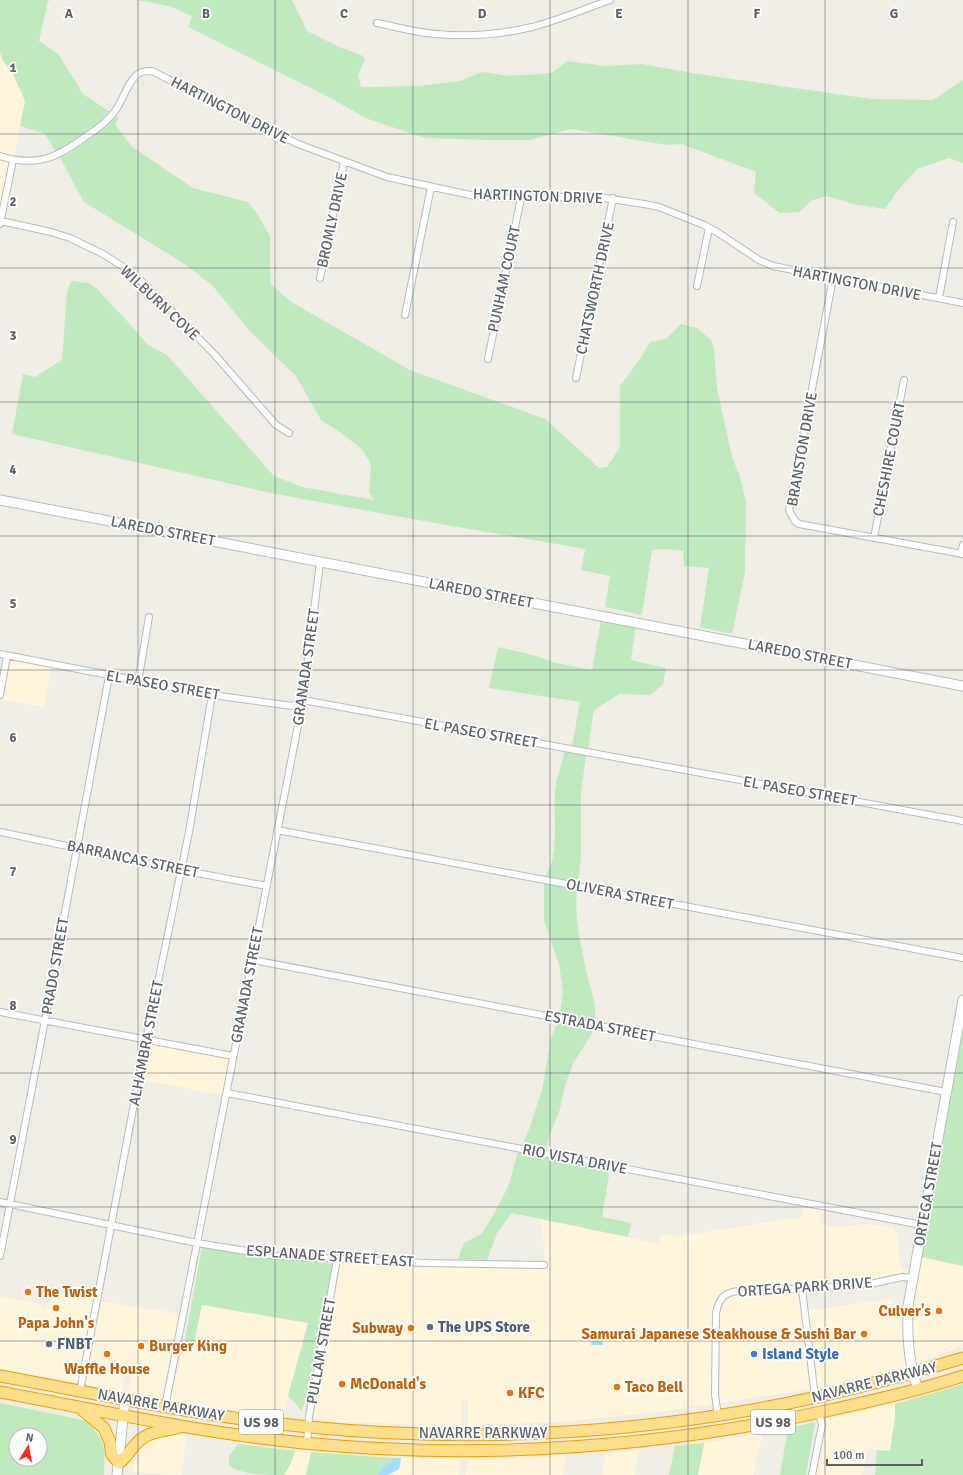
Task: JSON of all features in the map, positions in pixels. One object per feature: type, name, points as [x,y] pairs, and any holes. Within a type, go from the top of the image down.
[{"type":"highway","name":"NAVARRE PARKWAY","points":[[0,1376],[125,1400],[259,1422],[400,1433],[465,1435],[587,1430],[718,1416],[850,1390],[963,1358]]},
{"type":"highway","name":"NAVARRE PARKWAY","points":[[0,1392],[186,1427],[307,1443],[409,1449],[466,1450],[609,1445],[712,1433],[857,1405],[963,1376]]},
{"type":"highway","points":[[80,1407],[104,1428],[110,1442],[112,1455],[119,1463],[127,1456],[139,1441],[149,1434],[186,1427]]},
{"type":"highway","points":[[609,1445],[610,1437],[620,1427]]},
{"type":"highway","points":[[579,1446],[587,1430]]},
{"type":"street","points":[[377,23],[437,34],[459,35],[496,32],[531,27],[610,0]]},
{"type":"street","name":"HARTINGTON DRIVE","points":[[0,156],[25,162],[43,160],[70,148],[106,121],[118,107],[135,77],[142,72],[152,71],[298,144],[387,177],[475,196],[521,198],[613,198],[659,207],[684,216],[709,228],[758,260],[773,266],[963,303]]},
{"type":"street","points":[[0,223],[13,160]]},
{"type":"street","name":"BROMLY DRIVE","points":[[320,278],[344,162]]},
{"type":"street","points":[[405,315],[431,187]]},
{"type":"street","name":"PUNHAM COURT","points":[[488,359],[521,198]]},
{"type":"street","name":"CHATSWORTH DRIVE","points":[[576,378],[613,198]]},
{"type":"street","points":[[939,298],[953,222]]},
{"type":"street","name":"WILBURN COVE","points":[[0,223],[51,232],[70,238],[103,254],[128,270],[163,302],[215,355],[276,425],[289,433]]},
{"type":"street","points":[[697,286],[709,228]]},
{"type":"street","name":"BRANSTON DRIVE","points":[[833,278],[790,510],[792,517],[799,524],[962,554]]},
{"type":"street","name":"CHESHIRE COURT","points":[[874,538],[904,380]]},
{"type":"street","name":"LAREDO STREET","points":[[0,500],[963,686]]},
{"type":"street","points":[[962,554],[963,544]]},
{"type":"street","name":"GRANADA STREET","points":[[166,1407],[303,700],[320,562]]},
{"type":"street","points":[[138,682],[149,617]]},
{"type":"street","name":"EL PASEO STREET","points":[[0,654],[138,682],[212,695],[292,706],[303,700],[963,822]]},
{"type":"street","points":[[0,695],[7,656]]},
{"type":"street","name":"PRADO STREET","points":[[0,1256],[109,676]]},
{"type":"street","name":"ALHAMBRA STREET","points":[[80,1391],[146,1040],[189,832],[212,695]]},
{"type":"street","name":"OLIVERA STREET","points":[[277,830],[963,958]]},
{"type":"street","name":"BARRANCAS STREET","points":[[0,832],[181,870],[267,886]]},
{"type":"street","name":"ESTRADA STREET","points":[[253,960],[946,1092]]},
{"type":"street","name":"ORTEGA STREET","points":[[918,1389],[913,1373],[907,1328],[908,1306],[963,1000]]},
{"type":"street","points":[[0,1012],[233,1056]]},
{"type":"street","name":"RIO VISTA DRIVE","points":[[227,1093],[922,1225]]},
{"type":"street","name":"ESPLANADE STREET EAST","points":[[0,1202],[198,1243],[277,1256],[544,1265]]},
{"type":"street","name":"PULLAM STREET","points":[[307,1443],[308,1427],[337,1259]]},
{"type":"street","name":"ORTEGA PARK DRIVE","points":[[718,1416],[716,1395],[716,1313],[720,1301],[725,1295],[738,1291],[802,1289],[875,1283],[902,1277],[912,1278]]},
{"type":"street","points":[[802,1289],[815,1397]]},
{"type":"street","points":[[117,1475],[125,1400]]},
{"type":"street","points":[[812,1475],[822,1425],[820,1413]]},
{"type":"shaded area","points":[[0,52],[2,59],[14,76],[25,101],[14,156],[0,152]]},
{"type":"shaded area","points":[[0,160],[9,162],[0,208]]},
{"type":"shaded area","points":[[10,660],[51,668],[44,707],[2,700]]},
{"type":"shaded area","points":[[149,1044],[229,1059],[223,1095],[142,1080]]},
{"type":"shaded area","points":[[804,1206],[826,1210],[820,1216],[821,1223],[835,1227],[866,1224],[893,1227],[897,1233],[899,1263],[904,1270],[909,1270],[917,1227],[910,1274],[895,1274],[875,1280],[838,1283],[738,1287],[724,1292],[717,1299],[712,1314],[713,1404],[667,1411],[562,1422],[468,1425],[468,1400],[462,1401],[462,1426],[346,1422],[311,1418],[340,1263],[547,1269],[547,1262],[544,1261],[545,1256],[541,1219],[659,1244],[661,1233],[679,1236],[802,1217]]},
{"type":"shaded area","points":[[926,1224],[921,1257],[963,1266],[963,1346],[914,1364],[912,1306]]},
{"type":"shaded area","points":[[907,1281],[909,1282],[908,1367],[817,1388],[807,1303],[808,1308],[812,1310],[891,1299],[893,1305],[898,1307],[905,1305]]},
{"type":"shaded area","points":[[51,1292],[94,1300],[78,1383],[0,1368],[0,1296],[49,1306]]},
{"type":"shaded area","points":[[799,1293],[811,1389],[720,1403],[719,1314],[722,1303],[726,1298],[738,1295]]},
{"type":"shaded area","points":[[100,1301],[180,1314],[164,1400],[128,1393],[131,1373],[125,1372],[122,1392],[85,1384]]},
{"type":"shaded area","points":[[202,1305],[308,1323],[288,1396],[284,1417],[170,1401],[184,1345],[193,1348]]},
{"type":"shaded area","points":[[895,1404],[895,1416],[890,1451],[868,1449],[862,1475],[815,1475],[825,1426],[824,1420]]},
{"type":"shaded area","points":[[763,1433],[753,1475],[698,1475],[704,1443]]},
{"type":"shaded area","points":[[164,1434],[186,1436],[182,1475],[132,1472],[135,1452],[146,1441]]},
{"type":"shaded area","points":[[640,1450],[635,1475],[602,1475],[606,1454]]},
{"type":"shaded area","points":[[295,1451],[311,1452],[306,1475],[284,1475],[290,1465]]},
{"type":"shaded area","points":[[566,1456],[563,1475],[465,1475],[468,1460]]},
{"type":"shaded area","points":[[401,1458],[461,1459],[459,1475],[388,1475],[399,1469]]},
{"type":"green space","points":[[0,0],[51,0],[48,1],[39,41],[59,55],[83,94],[110,112],[85,134],[56,152],[45,134],[20,126],[25,101],[14,76],[2,59],[0,52]]},
{"type":"green space","points":[[136,0],[292,0],[307,31],[337,46],[363,56],[365,59],[358,75],[361,87],[419,86],[460,81],[482,72],[510,76],[552,73],[567,61],[606,66],[642,64],[698,74],[872,99],[933,100],[963,80],[963,163],[949,158],[917,169],[895,194],[885,209],[853,204],[827,196],[813,200],[799,212],[780,213],[754,193],[756,172],[682,144],[667,145],[571,129],[530,140],[425,138],[368,119],[321,93],[188,27],[192,16],[169,6]]},
{"type":"green space","points":[[116,116],[119,118],[115,124],[132,147],[193,188],[248,202],[256,212],[270,236],[271,285],[293,303],[410,370],[545,419],[599,468],[607,467],[620,447],[620,386],[640,359],[650,342],[666,339],[681,324],[697,328],[712,341],[717,388],[732,457],[740,477],[746,501],[745,572],[732,634],[700,627],[709,568],[684,566],[683,551],[665,549],[652,550],[642,615],[605,607],[610,576],[581,570],[585,549],[271,493],[12,434],[23,374],[35,377],[62,360],[67,292],[71,281],[89,283],[97,289],[147,344],[167,355],[274,476],[302,487],[374,500],[369,492],[371,465],[362,449],[321,420],[296,376],[249,330],[212,285],[183,263],[84,202],[60,158],[90,139]]},
{"type":"green space","points":[[601,620],[636,626],[631,660],[666,668],[663,684],[650,695],[619,694],[594,710],[588,748],[572,746],[580,702],[489,688],[498,647],[533,655],[556,663],[592,670]]},
{"type":"green space","points":[[564,752],[586,756],[581,792],[581,856],[578,882],[546,876],[553,856],[555,835],[555,791]]},
{"type":"green space","points":[[544,883],[577,890],[576,901],[579,934],[595,1005],[595,1021],[560,1014],[563,991],[559,964],[544,921]]},
{"type":"green space","points":[[963,1018],[963,1266],[921,1257]]},
{"type":"green space","points":[[558,1021],[594,1028],[594,1030],[573,1064],[565,1085],[560,1109],[546,1149],[522,1145],[530,1127],[542,1090],[551,1038]]},
{"type":"green space","points":[[518,1152],[610,1169],[602,1217],[631,1223],[628,1237],[512,1213],[497,1233],[487,1260],[458,1259],[464,1243],[481,1234],[490,1221],[508,1187]]},
{"type":"green space","points":[[202,1247],[276,1259],[334,1263],[306,1400],[301,1411],[288,1396],[308,1323],[202,1305],[193,1348],[184,1345]]},
{"type":"green space","points":[[963,1384],[963,1475],[875,1475],[877,1450],[890,1451],[895,1416],[895,1404]]},
{"type":"green space","points":[[0,1403],[87,1421],[100,1437],[105,1451],[104,1475],[0,1475]]},
{"type":"green space","points":[[815,1422],[806,1475],[780,1475],[788,1428]]},
{"type":"green space","points":[[704,1443],[698,1475],[669,1475],[675,1446]]},
{"type":"green space","points":[[238,1444],[295,1451],[290,1465],[284,1475],[255,1474],[241,1471],[229,1466],[229,1456]]},
{"type":"green space","points":[[311,1452],[393,1458],[392,1461],[383,1467],[378,1475],[306,1475]]},
{"type":"water","points":[[592,1339],[603,1340],[603,1345],[591,1345]]},
{"type":"water","points":[[393,1458],[401,1458],[399,1469],[388,1475],[378,1475],[383,1467],[392,1461]]},
{"type":"place","name":"The Twist","points":[[28,1292]]},
{"type":"place","name":"Papa John's","points":[[56,1308]]},
{"type":"place","name":"Culver's","points":[[939,1311]]},
{"type":"place","name":"The UPS Store","points":[[430,1327]]},
{"type":"place","name":"Subway","points":[[411,1328]]},
{"type":"place","name":"Samurai Japanese Steakhouse & Sushi Bar","points":[[864,1334]]},
{"type":"place","name":"FNBT","points":[[49,1344]]},
{"type":"place","name":"Burger King","points":[[141,1346]]},
{"type":"place","name":"Waffle House","points":[[107,1354]]},
{"type":"place","name":"Island Style","points":[[754,1354]]},
{"type":"place","name":"McDonald's","points":[[342,1384]]},
{"type":"place","name":"Taco Bell","points":[[617,1387]]},
{"type":"place","name":"KFC","points":[[510,1393]]}]
